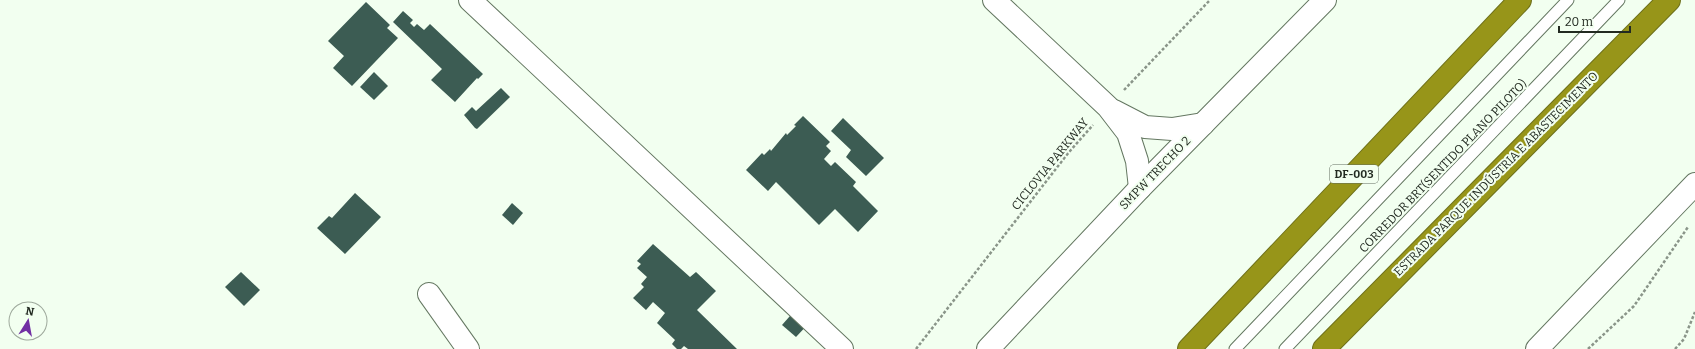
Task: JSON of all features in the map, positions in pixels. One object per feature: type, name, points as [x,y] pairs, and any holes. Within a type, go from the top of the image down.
[{"type":"highway","name":"DF-003","points":[[1189,349],[1520,0]]},
{"type":"highway","name":"ESTRADA PARQUE INDÚSTRIA E ABASTECIMENTO","points":[[1324,349],[1668,0]]},
{"type":"street","points":[[470,0],[842,349]]},
{"type":"street","points":[[994,0],[1108,107],[1128,133],[1137,161],[1140,188]]},
{"type":"street","name":"SMPW TRECHO 2","points":[[988,349],[1140,188],[1324,0]]},
{"type":"street","points":[[1108,107],[1145,127],[1172,129],[1203,124]]},
{"type":"street","points":[[1537,349],[1695,184]]},
{"type":"street","points":[[429,294],[463,347]]},
{"type":"lane","points":[[1235,349],[1568,0]]},
{"type":"lane","name":"CORREDOR BRT(SENTIDO PLANO PILOTO)","points":[[1285,349],[1619,0]]},
{"type":"path","name":"CICLOVIA PARKWAY","points":[[916,349],[1069,152],[1108,107],[1210,0]]},
{"type":"path","points":[[1588,349],[1634,306],[1691,223]]},
{"type":"path","points":[[1675,349],[1684,338],[1695,312]]},
{"type":"building","points":[[366,2],[390,25],[387,28],[398,38],[352,86],[333,68],[344,56],[328,41]]},
{"type":"building","points":[[403,11],[413,20],[410,23],[414,27],[417,24],[424,30],[430,24],[483,74],[478,79],[477,78],[455,102],[431,80],[442,69],[393,22]]},
{"type":"building","points":[[374,72],[388,86],[374,100],[360,87]]},
{"type":"building","points":[[501,88],[510,97],[477,129],[475,128],[464,115],[472,107],[476,111]]},
{"type":"building","points":[[803,116],[830,142],[826,146],[831,151],[824,159],[831,166],[835,162],[856,182],[853,186],[878,211],[858,232],[835,209],[819,225],[776,182],[768,191],[746,170],[762,153],[764,155],[770,149],[771,151],[786,133],[787,135],[796,126],[794,125]]},
{"type":"building","points":[[843,118],[884,158],[866,176],[846,157],[851,150],[831,131]]},
{"type":"building","points":[[355,193],[381,217],[345,254],[317,228],[329,216],[332,218]]},
{"type":"building","points":[[512,203],[523,213],[513,225],[502,215]]},
{"type":"building","points":[[653,244],[690,277],[696,272],[716,291],[697,310],[737,349],[688,349],[684,346],[681,349],[677,349],[672,344],[675,340],[657,323],[665,313],[653,302],[646,310],[633,298],[644,287],[641,284],[647,277],[637,268],[641,264],[637,261]]},
{"type":"building","points":[[241,272],[260,290],[244,306],[225,287]]},
{"type":"building","points":[[797,308],[811,321],[796,337],[782,325]]}]
